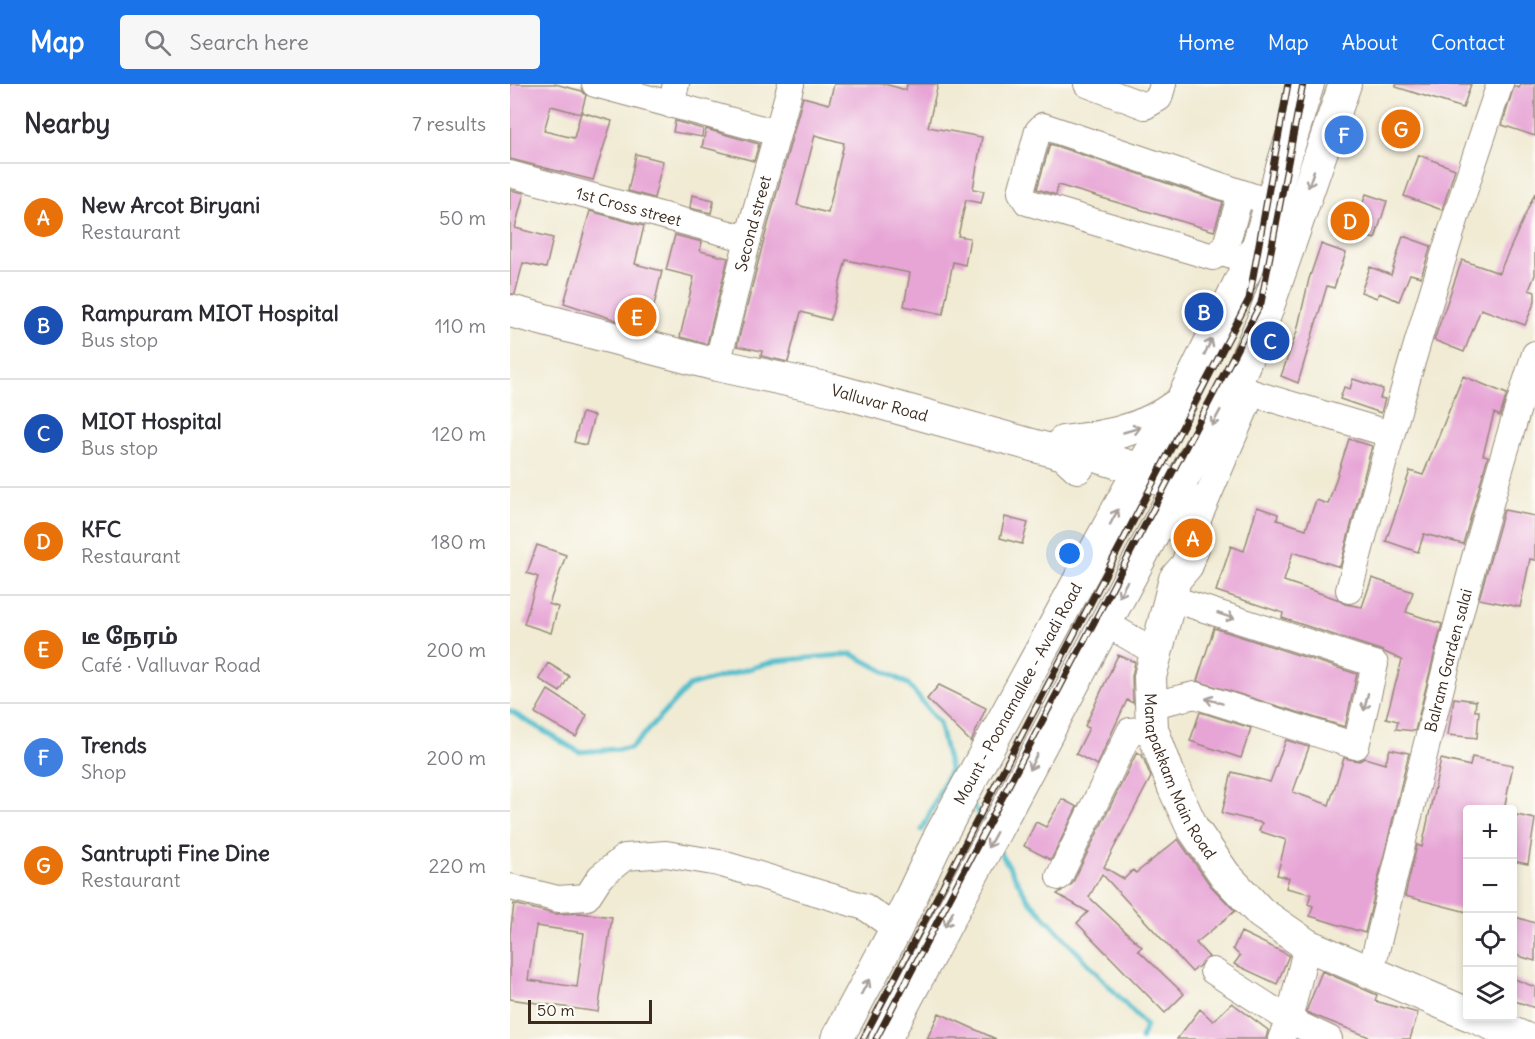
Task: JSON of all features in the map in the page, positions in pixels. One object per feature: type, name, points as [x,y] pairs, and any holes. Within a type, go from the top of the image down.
[{"type":"main road","name":"Mount - Poonamallee - Avadi Road","points":[[837,1039],[896,929],[939,838],[1135,479],[1181,402],[1236,257],[1272,203],[1308,84]]},
{"type":"main road","points":[[885,1039],[1171,500],[1244,389],[1264,318],[1345,84]]},
{"type":"main road","name":"Valluvar Road","points":[[510,311],[717,365],[834,390],[1064,454],[1074,466],[1135,479]]},
{"type":"main road","points":[[1033,446],[1100,437],[1142,427],[1181,402]]},
{"type":"main road","points":[[1135,479],[1171,500]]},
{"type":"main road","points":[[1171,500],[1173,589]]},
{"type":"main road","name":"Manapakkam Main Road","points":[[1171,500],[1192,505],[1195,526],[1187,565],[1173,589],[1155,652],[1150,677],[1152,717],[1174,788],[1192,827],[1225,875],[1261,913],[1307,945],[1371,970],[1477,1023],[1526,1039]]},
{"type":"street","points":[[595,84],[674,94],[777,133]]},
{"type":"street","name":"Second street","points":[[717,365],[748,239],[791,84]]},
{"type":"street","points":[[1087,84],[1145,106],[1159,98],[1163,84]]},
{"type":"street","points":[[1349,590],[1390,434],[1466,181],[1500,84]]},
{"type":"street","points":[[1241,193],[1236,257],[1214,256],[1028,202],[1021,192],[1038,131],[1043,126],[1272,203]]},
{"type":"street","name":"1st Cross street","points":[[510,174],[748,239]]},
{"type":"street","name":"Balram Garden salai","points":[[1371,970],[1441,688],[1514,419],[1535,354]]},
{"type":"street","points":[[1195,526],[1244,389],[1390,434]]},
{"type":"street","points":[[1059,876],[1130,731],[1195,695],[1356,746],[1375,664],[1173,589]]},
{"type":"street","points":[[1106,623],[1155,652]]},
{"type":"street","points":[[510,887],[558,899],[587,897],[600,878],[625,857],[666,854],[719,863],[865,907],[896,929]]},
{"type":"street","points":[[1285,1029],[1307,945]]},
{"type":"street","points":[[1213,971],[1285,1029],[1329,1039]]},
{"type":"building","points":[[510,84],[555,84],[582,91],[586,95],[581,112],[612,121],[593,180],[510,159]],"holes":[[[551,106],[580,114],[574,138],[544,131]]]},
{"type":"building","points":[[834,84],[885,84],[906,90],[907,84],[938,84],[928,127],[982,137],[973,189],[984,191],[981,203],[966,200],[958,236],[970,238],[965,265],[953,262],[943,314],[904,306],[910,273],[846,260],[830,320],[801,312],[788,362],[761,356],[762,351],[737,346],[803,97],[829,104]],"holes":[[[815,135],[844,143],[828,213],[797,205]]]},
{"type":"building","points":[[1396,84],[1471,84],[1463,108],[1396,87]]},
{"type":"building","points":[[1521,84],[1535,84],[1535,136],[1502,125],[1514,86],[1519,88]]},
{"type":"building","points":[[675,121],[703,129],[702,137],[673,132]]},
{"type":"building","points":[[706,129],[759,144],[754,161],[702,147]]},
{"type":"building","points":[[1050,144],[1223,202],[1214,231],[1058,185],[1056,195],[1037,189]]},
{"type":"building","points":[[636,154],[663,161],[654,198],[628,191]]},
{"type":"building","points":[[1419,155],[1455,169],[1442,210],[1404,196]]},
{"type":"building","points":[[510,190],[524,193],[515,228],[553,238],[546,268],[523,263],[515,294],[510,294]]},
{"type":"building","points":[[1535,193],[1535,275],[1529,290],[1535,292],[1535,301],[1525,325],[1481,309],[1464,352],[1434,340],[1462,260],[1499,273]]},
{"type":"building","points":[[1366,194],[1387,201],[1375,239],[1353,232]]},
{"type":"building","points":[[692,195],[714,200],[711,213],[690,208]]},
{"type":"building","points":[[590,211],[644,226],[635,264],[662,271],[650,323],[620,316],[619,321],[564,303]]},
{"type":"building","points":[[675,235],[702,242],[700,251],[728,258],[707,344],[680,337],[694,277],[666,270]]},
{"type":"building","points":[[1403,236],[1431,246],[1421,277],[1410,274],[1399,301],[1379,293],[1377,298],[1361,292],[1370,267],[1391,275]]},
{"type":"building","points":[[1321,244],[1346,253],[1334,288],[1327,286],[1298,383],[1281,376],[1297,331],[1309,279]]},
{"type":"building","points":[[1463,376],[1507,394],[1500,416],[1494,413],[1483,455],[1488,456],[1463,544],[1424,534],[1418,552],[1386,541],[1410,471],[1423,475]]},
{"type":"building","points":[[1353,379],[1383,389],[1380,398],[1385,399],[1381,413],[1340,399],[1344,387],[1350,389]]},
{"type":"building","points":[[582,413],[594,416],[586,445],[574,442]]},
{"type":"building","points":[[1349,439],[1372,446],[1340,567],[1293,552],[1284,581],[1337,599],[1345,604],[1362,607],[1372,578],[1413,592],[1406,612],[1442,624],[1415,731],[1396,729],[1398,721],[1386,718],[1402,660],[1380,650],[1282,618],[1283,613],[1216,591],[1231,546],[1244,551],[1257,507],[1278,514],[1277,520],[1306,529],[1316,500],[1328,504]]},
{"type":"building","points":[[1504,510],[1535,516],[1535,560],[1530,559],[1520,607],[1479,599]]},
{"type":"building","points":[[1005,517],[1028,523],[1022,544],[1000,538]]},
{"type":"building","points":[[537,545],[566,555],[549,604],[558,607],[551,633],[524,624],[538,577],[527,573]]},
{"type":"building","points":[[1214,628],[1357,674],[1345,727],[1197,681]]},
{"type":"building","points":[[1118,655],[1135,662],[1132,677],[1133,703],[1127,700],[1097,765],[1076,754],[1089,728],[1085,726]]},
{"type":"building","points":[[548,663],[569,676],[560,692],[539,679]]},
{"type":"building","points":[[939,685],[986,708],[971,742],[927,699]]},
{"type":"building","points":[[548,690],[587,715],[576,737],[535,713]]},
{"type":"building","points":[[1454,698],[1476,701],[1475,711],[1479,711],[1477,738],[1448,735]]},
{"type":"building","points":[[1200,712],[1251,728],[1241,758],[1190,741]]},
{"type":"building","points":[[1286,740],[1309,747],[1293,792],[1329,805],[1344,758],[1359,761],[1365,758],[1385,764],[1390,749],[1409,753],[1365,933],[1310,916],[1313,906],[1308,904],[1311,894],[1286,888],[1289,878],[1277,875],[1286,840],[1259,831],[1262,823],[1222,813],[1232,772],[1270,782]]},
{"type":"building","points":[[1137,752],[1142,755],[1151,777],[1104,867],[1124,879],[1133,870],[1136,873],[1178,839],[1210,885],[1235,911],[1196,943],[1209,957],[1192,972],[1102,874],[1089,897],[1142,947],[1138,950],[1184,994],[1165,1013],[1077,923],[1088,912],[1057,894],[1072,884]]},
{"type":"building","points":[[1472,757],[1513,765],[1505,805],[1463,805],[1463,911],[1405,896],[1417,845],[1422,847],[1441,759],[1470,766]]},
{"type":"building","points":[[1062,799],[1077,807],[1051,860],[1024,846],[1036,822],[1046,827]]},
{"type":"building","points":[[1517,815],[1535,819],[1528,864],[1517,862]]},
{"type":"building","points":[[514,904],[555,914],[580,913],[612,917],[598,1012],[510,999],[510,934]],"holes":[[[536,926],[584,933],[577,987],[528,980]]]},
{"type":"building","points":[[1517,918],[1535,923],[1535,961],[1517,956]]},
{"type":"building","points":[[1241,932],[1289,955],[1277,984],[1234,964],[1240,956],[1233,949]]},
{"type":"building","points":[[1322,971],[1377,995],[1375,1001],[1418,1013],[1410,1039],[1374,1039],[1306,1012]]},
{"type":"building","points":[[1517,980],[1535,987],[1535,1008],[1517,1002]]},
{"type":"building","points":[[1232,1003],[1268,1030],[1266,1039],[1177,1039],[1200,1009],[1213,1021]]},
{"type":"building","points":[[939,1013],[996,1039],[927,1039]]},
{"type":"waterway","points":[[510,711],[579,752],[631,748],[689,686],[776,661],[852,654],[908,684],[939,723],[950,769],[957,780]]},
{"type":"waterway","points":[[922,830],[950,769]]},
{"type":"waterway","points":[[972,803],[985,826]]},
{"type":"waterway","points":[[999,850],[1028,899],[1146,1026],[1141,1039]]},
{"type":"railway","points":[[863,1039],[1249,299],[1288,84]]},
{"type":"railway","points":[[876,1039],[1261,303],[1303,84]]},
{"type":"place","name":"Santrupti Fine Dine","points":[[1401,129]]},
{"type":"place","name":"Trends","points":[[1344,135]]},
{"type":"place","name":"KFC","points":[[1350,221]]},
{"type":"place","name":"Rampuram MIOT Hospital","points":[[1204,312]]},
{"type":"place","name":"டீ நேரம்","points":[[637,317]]},
{"type":"place","name":"MIOT Hospital","points":[[1270,341]]},
{"type":"place","name":"New Arcot Biryani","points":[[1193,538]]}]
